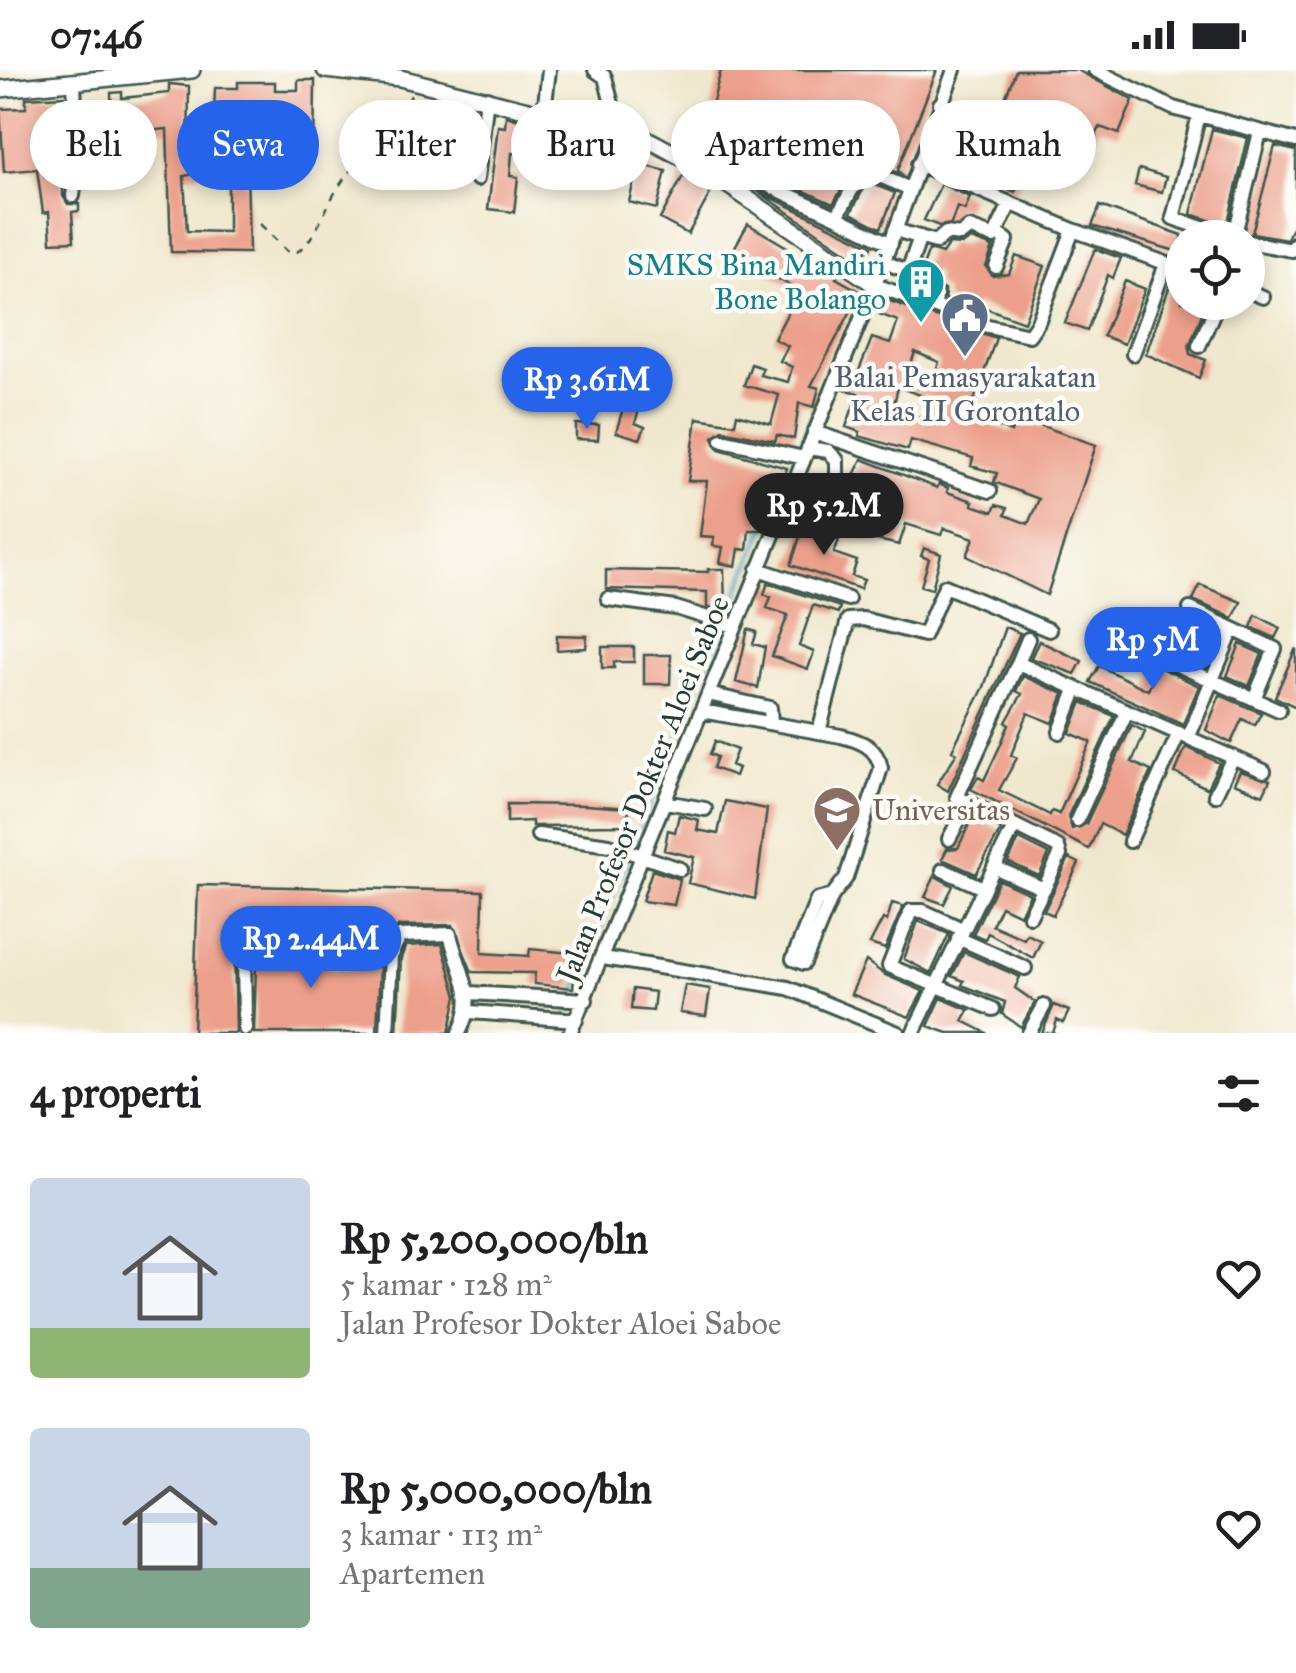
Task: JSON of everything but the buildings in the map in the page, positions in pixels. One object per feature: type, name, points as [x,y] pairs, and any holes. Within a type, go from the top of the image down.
[{"type":"main road","points":[[0,89],[192,70]]},
{"type":"main road","points":[[324,70],[419,76],[511,104]]},
{"type":"main road","points":[[651,141],[707,171],[874,285]]},
{"type":"street","points":[[545,100],[549,70]]},
{"type":"street","points":[[595,70],[605,77],[611,100]]},
{"type":"street","points":[[1094,70],[1154,100],[1296,141]]},
{"type":"street","name":"Jalan Profesor Dokter Aloei Saboe","points":[[941,100],[950,71]]},
{"type":"street","points":[[73,196],[78,163],[74,82]]},
{"type":"street","points":[[1179,220],[1173,218],[1199,115]]},
{"type":"street","points":[[1237,220],[1260,132]]},
{"type":"street","name":"Jalan Profesor Dokter Aloei Saboe","points":[[572,1024],[603,958],[634,854],[666,802],[708,694],[727,624],[758,569],[786,501],[800,453],[814,432],[884,262],[905,186],[920,159]]},
{"type":"street","points":[[918,164],[1009,206],[1165,264]]},
{"type":"street","points":[[837,216],[863,169],[905,186]]},
{"type":"street","points":[[779,190],[865,231],[890,238],[920,237],[936,242],[946,233],[960,235],[968,228],[994,237],[1009,206]]},
{"type":"street","points":[[874,285],[988,326],[1028,335],[1038,322],[1073,230]]},
{"type":"street","points":[[996,267],[1006,240],[998,234]]},
{"type":"street","points":[[908,271],[920,237]]},
{"type":"street","points":[[1265,246],[1292,250],[1296,243]]},
{"type":"street","points":[[884,262],[928,279],[926,292],[936,296],[936,305]]},
{"type":"street","points":[[1133,354],[1165,267]]},
{"type":"street","points":[[1199,346],[1210,320]]},
{"type":"street","points":[[814,432],[990,491]]},
{"type":"street","points":[[722,440],[771,453],[828,451],[837,460],[837,490],[819,507],[786,501]]},
{"type":"street","points":[[758,569],[848,599]]},
{"type":"street","points":[[819,732],[848,620],[862,619],[924,635],[945,586],[1049,630]]},
{"type":"street","points":[[608,599],[676,608],[727,624]]},
{"type":"street","points":[[1190,609],[1275,650],[1254,699]]},
{"type":"street","points":[[1130,841],[1212,680],[1233,629]]},
{"type":"street","points":[[1028,639],[958,795],[967,805],[1060,850],[1030,916]]},
{"type":"street","points":[[1166,660],[1279,710]]},
{"type":"street","points":[[1018,663],[1264,771]]},
{"type":"street","points":[[1060,732],[1076,690]]},
{"type":"street","points":[[708,694],[770,708],[770,723]]},
{"type":"street","points":[[701,711],[862,742],[878,756],[881,768],[846,878],[832,896],[804,963],[793,959],[817,900],[832,896]]},
{"type":"street","points":[[1077,820],[1128,711]]},
{"type":"street","points":[[1215,795],[1234,757]]},
{"type":"street","points":[[666,802],[705,809]]},
{"type":"street","points":[[948,839],[967,805]]},
{"type":"street","points":[[913,1033],[1014,827]]},
{"type":"street","points":[[538,835],[634,854],[680,870]]},
{"type":"street","points":[[994,867],[1043,890]]},
{"type":"street","points":[[943,870],[983,888]]},
{"type":"street","points":[[993,1009],[889,966],[909,914],[922,911],[1024,968]]},
{"type":"street","points":[[245,1028],[244,945],[249,923],[307,921],[320,955],[335,959],[391,955]]},
{"type":"street","points":[[387,1033],[391,955],[400,936],[450,934],[459,973],[470,993],[470,1012],[459,1033]]},
{"type":"street","points":[[603,958],[788,988],[898,1033]]},
{"type":"street","points":[[470,993],[582,1000]]},
{"type":"street","points":[[1029,1033],[1044,1006]]},
{"type":"street","points":[[470,1012],[554,1017],[572,1024]]},
{"type":"path","points":[[260,224],[287,251],[297,252],[306,245],[336,190],[394,124],[419,76]]},
{"type":"waterway","points":[[797,451],[857,313]]},
{"type":"waterway","points":[[632,848],[793,460]]},
{"type":"waterway","points":[[567,1016],[628,857]]},
{"type":"place","name":"SMKS Bina Mandiri Bone Bolango","points":[[921,324]]},
{"type":"place","name":"Balai Pemasyarakatan Kelas II Gorontalo","points":[[965,358]]},
{"type":"place","name":"Universitas","points":[[837,852]]}]
